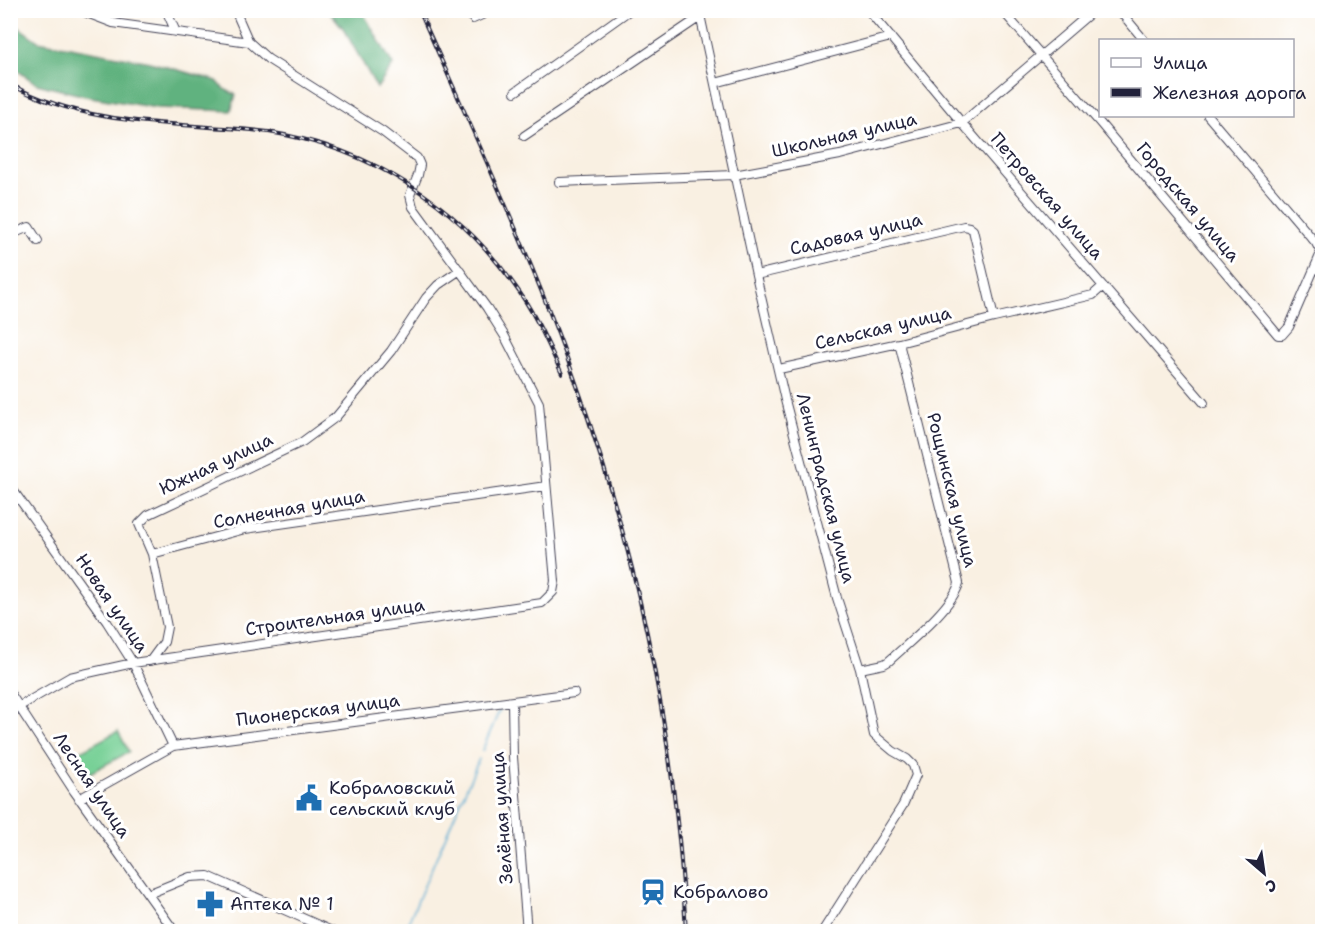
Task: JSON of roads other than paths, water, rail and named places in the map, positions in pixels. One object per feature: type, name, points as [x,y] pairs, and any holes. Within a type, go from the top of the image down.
[{"type":"street","points":[[79,10],[131,26],[175,30],[249,42]]},
{"type":"street","points":[[166,10],[175,30]]},
{"type":"street","points":[[235,10],[249,42],[268,59],[383,132],[417,158],[420,165],[410,195],[410,202],[504,335],[539,403],[546,486]]},
{"type":"street","points":[[473,19],[493,10]]},
{"type":"street","points":[[515,93],[630,10]]},
{"type":"street","name":"Петровская улица","points":[[868,10],[962,123],[1204,403]]},
{"type":"street","name":"Городская улица","points":[[1002,10],[1278,335],[1282,335],[1289,327],[1321,253],[1316,243],[1209,117]]},
{"type":"street","name":"Школьная улица","points":[[559,182],[734,175],[840,155],[962,123],[1094,10]]},
{"type":"street","points":[[1119,10],[1143,39]]},
{"type":"street","points":[[524,136],[700,14]]},
{"type":"street","name":"Ленинградская улица","points":[[700,14],[756,275],[837,598],[860,669],[874,735],[893,752],[907,759],[913,765],[916,775],[903,805],[822,932]]},
{"type":"street","points":[[715,83],[891,37]]},
{"type":"street","name":"Садовая улица","points":[[756,275],[967,226],[973,231],[994,318]]},
{"type":"street","points":[[10,235],[29,227],[38,241]]},
{"type":"street","name":"Южная улица","points":[[152,554],[139,524],[148,515],[302,442],[336,417],[391,351],[426,298],[438,285],[460,270]]},
{"type":"street","name":"Сельская улица","points":[[779,369],[898,343],[1093,295],[1103,286]]},
{"type":"street","name":"Рощинская улица","points":[[860,669],[885,664],[889,661],[950,602],[959,583],[898,343]]},
{"type":"street","name":"Новая улица","points":[[10,486],[107,622],[133,663],[172,746]]},
{"type":"street","name":"Солнечная улица","points":[[152,554],[245,529],[546,486]]},
{"type":"street","name":"Строительная улица","points":[[20,706],[70,677],[133,663],[542,603],[553,592],[555,581],[546,486]]},
{"type":"street","points":[[150,661],[164,642],[167,627],[167,618],[152,554]]},
{"type":"street","name":"Пионерская улица","points":[[79,799],[172,746],[574,693]]},
{"type":"street","name":"Лесная улица","points":[[12,696],[79,799],[175,932]]},
{"type":"street","name":"Зелёная улица","points":[[512,702],[513,757],[527,932]]},
{"type":"street","points":[[148,894],[190,877],[208,876],[334,932]]},
{"type":"waterway","points":[[482,751],[500,709]]},
{"type":"waterway","points":[[404,932],[479,759]]},
{"type":"railway","points":[[419,10],[487,162],[551,315],[608,481],[626,544],[655,672],[675,801],[686,932]]},
{"type":"railway","points":[[10,84],[37,97],[93,114],[152,123],[281,134],[321,144],[359,158],[395,176],[429,198],[461,224],[489,253],[529,307],[562,374]]},
{"type":"place","name":"Кобраловский сельский клуб","points":[[309,798]]},
{"type":"place","name":"Кобралово","points":[[653,892]]},
{"type":"place","name":"Аптека № 1","points":[[210,904]]}]
